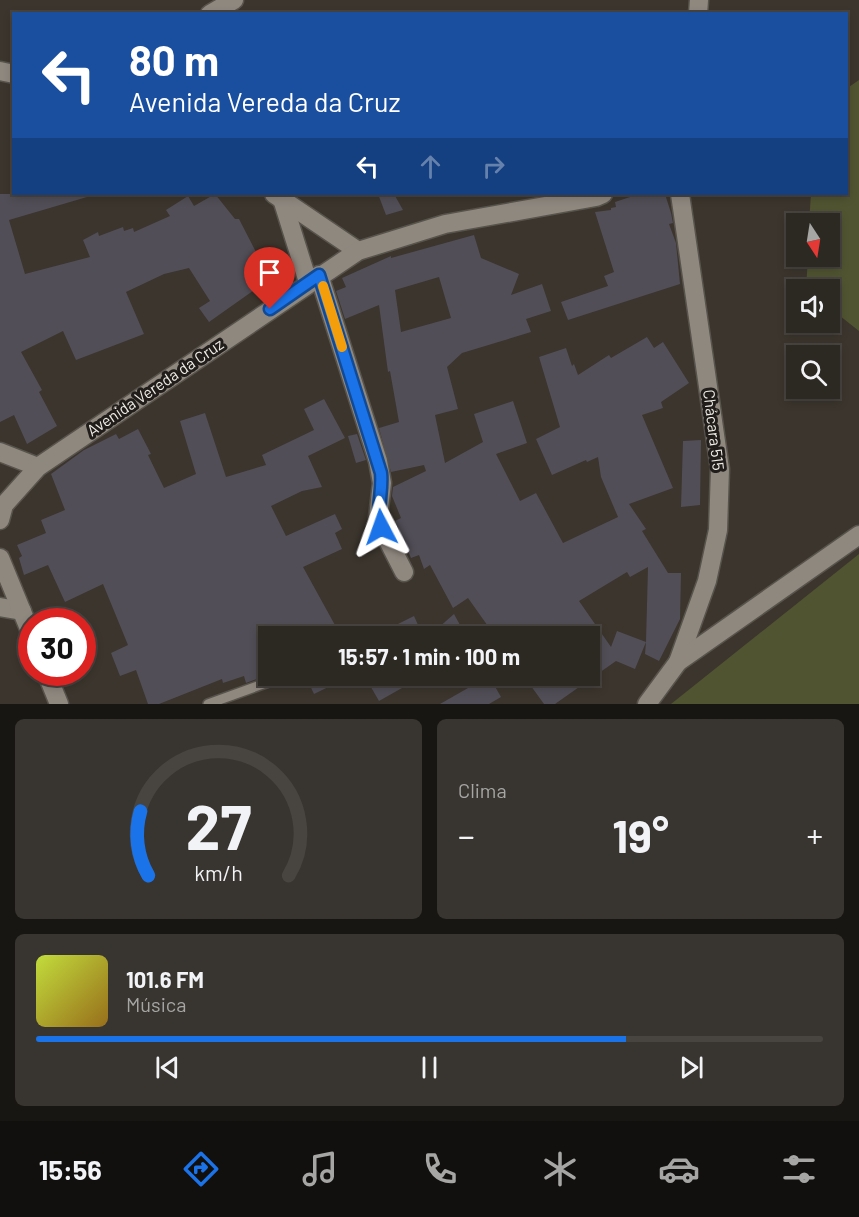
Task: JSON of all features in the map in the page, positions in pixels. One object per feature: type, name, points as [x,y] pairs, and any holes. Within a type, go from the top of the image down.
[{"type":"street","points":[[213,12],[234,0]]},
{"type":"street","name":"Avenida Vereda da Cruz","points":[[0,520],[4,505],[38,467],[358,251],[445,224],[601,195]]},
{"type":"street","name":"Chácara 515","points":[[678,662],[707,581],[718,530],[720,469],[680,195]]},
{"type":"street","points":[[278,196],[358,251]]},
{"type":"street","points":[[278,196],[314,279],[381,473],[378,516],[381,527],[404,572]]},
{"type":"street","points":[[0,452],[38,467]]},
{"type":"street","points":[[647,704],[678,662],[859,536]]},
{"type":"street","points":[[0,558],[20,608]]},
{"type":"street","points":[[0,607],[18,611]]},
{"type":"street","points":[[52,686],[59,704]]},
{"type":"lane","points":[[208,704],[258,686]]},
{"type":"green space","points":[[859,80],[859,331],[840,316],[840,279],[807,279],[807,267],[840,267],[840,213],[810,213],[811,195],[848,195],[848,88]]},
{"type":"green space","points":[[859,554],[859,704],[671,704]]},
{"type":"building","points":[[0,194],[86,195],[87,197],[9,220],[25,274],[90,257],[83,240],[98,232],[99,236],[123,227],[124,231],[133,228],[134,232],[170,216],[166,210],[188,196],[194,206],[216,195],[235,219],[239,219],[270,279],[209,322],[199,308],[210,301],[189,268],[164,274],[126,292],[144,334],[76,360],[63,331],[21,352],[42,390],[39,392],[57,426],[27,444],[14,415],[0,422]]},
{"type":"building","points":[[378,195],[395,195],[403,210],[386,215]]},
{"type":"building","points":[[636,195],[665,195],[673,223],[669,224],[676,243],[680,284],[568,320],[561,302],[608,286],[604,276],[614,272],[595,212],[611,210],[616,207],[615,202]]},
{"type":"building","points":[[474,235],[481,258],[519,274],[511,295],[542,284],[551,311],[526,319],[531,332],[462,353],[447,367],[458,409],[435,415],[445,463],[483,442],[474,414],[513,401],[527,443],[496,454],[520,501],[536,493],[563,543],[618,517],[601,477],[598,457],[552,475],[536,439],[560,427],[539,357],[566,348],[572,366],[574,364],[578,375],[609,355],[611,358],[647,337],[654,348],[663,342],[689,383],[661,402],[663,408],[642,415],[673,488],[629,504],[646,529],[642,531],[668,573],[681,573],[680,619],[659,661],[645,654],[648,567],[630,577],[627,572],[579,601],[596,626],[488,626],[468,598],[453,608],[430,565],[424,569],[419,555],[411,558],[395,521],[401,518],[392,496],[393,487],[426,471],[424,465],[391,472],[379,428],[399,422],[390,371],[388,372],[379,305],[345,319],[336,291],[346,287],[342,278],[391,256],[391,258]],"holes":[[[439,277],[451,318],[401,332],[395,290]]]},
{"type":"building","points":[[324,399],[345,438],[308,456],[322,487],[302,491],[271,506],[286,536],[335,514],[342,529],[335,533],[342,549],[303,567],[335,626],[258,626],[258,679],[246,683],[244,676],[223,683],[222,679],[159,704],[148,704],[136,670],[120,676],[111,653],[128,645],[103,584],[65,602],[48,565],[24,575],[19,558],[22,556],[17,545],[46,533],[41,520],[65,510],[51,474],[84,450],[116,434],[119,439],[138,429],[151,454],[148,455],[164,488],[196,474],[180,421],[205,413],[226,477],[266,465],[262,455],[314,430],[304,409]]},
{"type":"building","points":[[357,434],[366,460],[356,463],[348,436]]},
{"type":"building","points":[[701,440],[700,505],[681,507],[683,441]]},
{"type":"building","points":[[454,614],[461,626],[440,626]]},
{"type":"building","points":[[414,616],[418,626],[394,626]]},
{"type":"building","points":[[600,631],[611,647],[617,631],[646,642],[635,669],[616,661],[600,672]]},
{"type":"building","points":[[310,686],[330,686],[314,694]]},
{"type":"building","points":[[370,686],[406,686],[379,701]]},
{"type":"building","points":[[472,686],[495,686],[501,697],[489,704],[440,704]]},
{"type":"building","points":[[531,686],[581,686],[555,704],[544,704]]},
{"type":"slow traffic","points":[[323,286],[342,347]]},
{"type":"route","points":[[270,309],[319,275],[381,473],[378,516],[381,527]]}]
